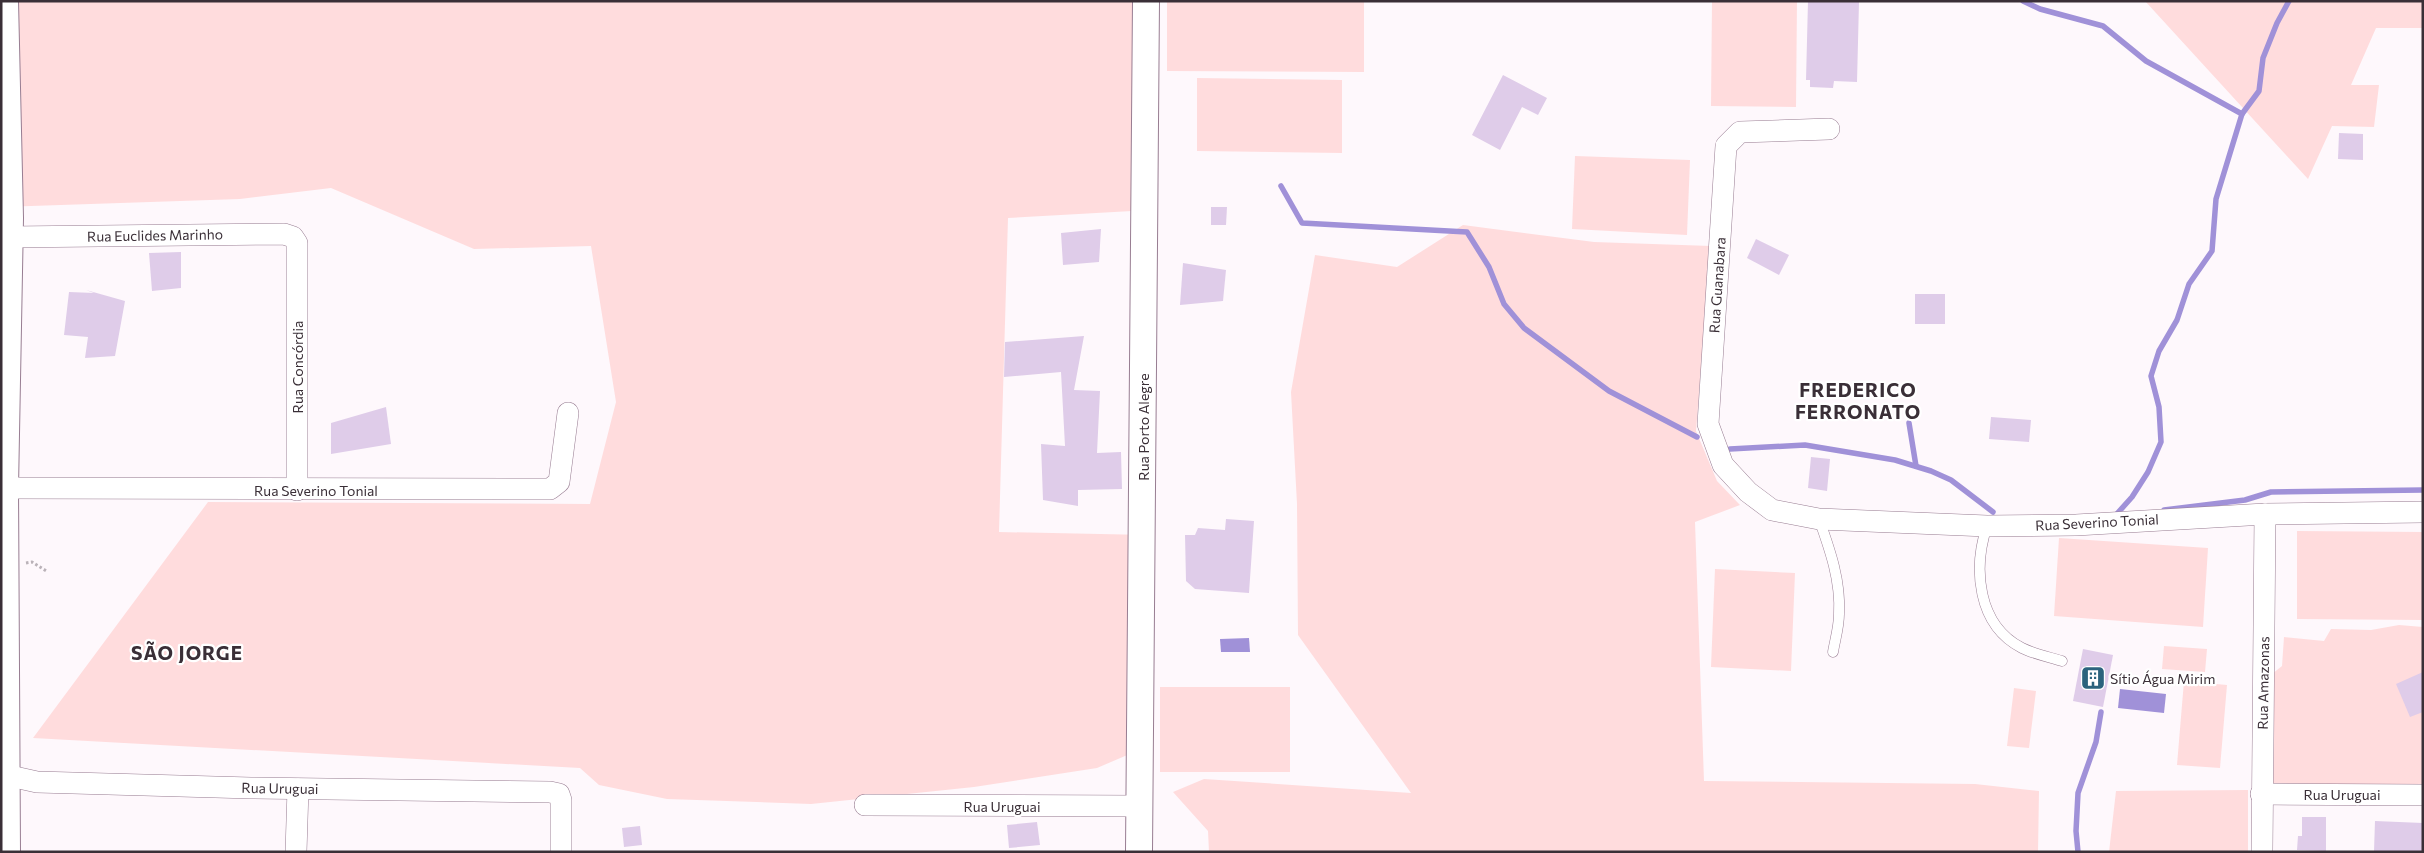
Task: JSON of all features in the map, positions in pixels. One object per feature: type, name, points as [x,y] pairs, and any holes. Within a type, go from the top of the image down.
[{"type":"street","points":[[5,1],[7,225],[3,488],[7,852]]},
{"type":"street","name":"Rua Porto Alegre","points":[[1138,852],[1146,1]]},
{"type":"street","name":"Rua Guanabara","points":[[1772,510],[1748,492],[1723,465],[1708,424],[1726,146],[1740,132],[1829,129]]},
{"type":"street","name":"Rua Euclides Marinho","points":[[7,225],[284,234],[293,237],[297,243]]},
{"type":"street","name":"Rua Concórdia","points":[[297,243],[297,490]]},
{"type":"street","name":"Rua Severino Tonial","points":[[3,488],[550,490],[559,482],[568,413]]},
{"type":"street","name":"Rua Severino Tonial","points":[[1772,510],[1819,519],[1987,526],[2076,525],[2265,514],[2423,512]]},
{"type":"street","name":"Rua Amazonas","points":[[2262,852],[2261,794],[2265,514]]},
{"type":"street","name":"Rua Uruguai","points":[[5,775],[37,782],[559,794],[561,800],[560,852]]},
{"type":"street","points":[[296,852],[298,789]]},
{"type":"street","name":"Rua Uruguai","points":[[2261,794],[2423,795]]},
{"type":"street","name":"Rua Uruguai","points":[[865,805],[1138,806]]},
{"type":"lane","points":[[1819,519],[1832,558],[1839,592],[1839,615],[1833,652]]},
{"type":"lane","points":[[1987,526],[1980,547],[1979,570],[1982,600],[2001,632],[2022,648],[2062,661]]},
{"type":"shaded area","points":[[1,1],[1155,1],[1150,210],[1008,218],[999,532],[1148,535],[1146,747],[1097,768],[974,787],[811,804],[667,799],[599,785],[580,768],[33,738],[208,502],[590,504],[616,402],[591,246],[474,249],[331,188],[240,199],[1,207]]},
{"type":"shaded area","points":[[1167,1],[1364,1],[1364,72],[1167,71]]},
{"type":"shaded area","points":[[1712,1],[1797,1],[1796,107],[1711,106]]},
{"type":"shaded area","points":[[2145,1],[2423,1],[2423,28],[2376,28],[2351,85],[2379,85],[2374,127],[2332,126],[2308,179]]},
{"type":"shaded area","points":[[1197,78],[1342,80],[1342,153],[1197,151]]},
{"type":"shaded area","points":[[1575,156],[1690,160],[1687,235],[1572,229]]},
{"type":"shaded area","points":[[1463,225],[1594,242],[1711,246],[1696,431],[1717,481],[1740,505],[1695,522],[1704,781],[1975,784],[2039,791],[2038,852],[1209,852],[1208,831],[1173,792],[1204,779],[1411,793],[1298,635],[1297,504],[1291,392],[1315,255],[1397,267]]},
{"type":"shaded area","points":[[2297,531],[2423,532],[2423,620],[2297,619]]},
{"type":"shaded area","points":[[2059,538],[2208,548],[2203,627],[2054,616]]},
{"type":"shaded area","points":[[1715,569],[1795,573],[1791,671],[1711,667]]},
{"type":"shaded area","points":[[2399,625],[2423,627],[2423,798],[2271,800],[2272,674],[2282,666],[2284,637],[2324,641],[2331,629],[2371,630]]},
{"type":"shaded area","points":[[1249,638],[1250,652],[1221,652],[1220,639]]},
{"type":"shaded area","points":[[2164,646],[2207,649],[2205,672],[2162,669]]},
{"type":"shaded area","points":[[2184,681],[2227,685],[2220,768],[2177,765]]},
{"type":"shaded area","points":[[1160,687],[1290,687],[1290,772],[1160,772]]},
{"type":"shaded area","points":[[2014,688],[2036,691],[2029,748],[2007,746]]},
{"type":"shaded area","points":[[2120,689],[2166,694],[2164,713],[2118,708]]},
{"type":"shaded area","points":[[2248,790],[2248,852],[2109,852],[2116,791]]},
{"type":"building","points":[[1808,1],[1859,2],[1857,82],[1834,81],[1833,88],[1810,87],[1810,80],[1806,80]]},
{"type":"building","points":[[1503,75],[1547,98],[1538,115],[1522,107],[1500,150],[1472,135]]},
{"type":"building","points":[[2339,133],[2363,134],[2363,160],[2338,159]]},
{"type":"building","points":[[1211,207],[1227,207],[1226,225],[1211,225]]},
{"type":"building","points":[[1101,229],[1099,262],[1063,265],[1061,233]]},
{"type":"building","points":[[1756,239],[1789,255],[1779,275],[1747,258]]},
{"type":"building","points":[[181,252],[181,288],[152,291],[149,253]]},
{"type":"building","points":[[1183,263],[1226,270],[1223,301],[1180,305]]},
{"type":"building","points":[[86,290],[125,301],[115,356],[85,358],[88,337],[64,335],[69,292],[94,293]]},
{"type":"building","points":[[1915,294],[1945,294],[1945,324],[1915,324]]},
{"type":"building","points":[[1084,336],[1074,390],[1100,391],[1097,453],[1121,452],[1122,489],[1078,490],[1078,506],[1043,500],[1041,444],[1065,446],[1061,372],[1004,377],[1005,342]]},
{"type":"building","points":[[386,407],[391,444],[331,454],[331,423]]},
{"type":"building","points":[[1991,417],[2031,420],[2029,442],[1989,439]]},
{"type":"building","points":[[1811,457],[1830,459],[1827,491],[1808,488]]},
{"type":"building","points":[[1226,519],[1254,521],[1249,593],[1195,589],[1186,581],[1185,535],[1195,535],[1198,528],[1225,530]]},
{"type":"building","name":"Sítio Água Mirim","points":[[2083,649],[2113,655],[2103,707],[2073,701]]},
{"type":"building","points":[[2423,672],[2423,712],[2410,717],[2396,684]]},
{"type":"building","points":[[2302,817],[2326,817],[2326,851],[2297,850],[2298,836],[2302,836]]},
{"type":"building","points":[[2375,821],[2423,823],[2423,851],[2374,851]]},
{"type":"building","points":[[1037,822],[1040,845],[1009,848],[1007,825]]},
{"type":"building","points":[[640,826],[642,845],[624,847],[622,828]]},
{"type":"waterway","points":[[2023,1],[2040,9],[2103,26],[2146,61],[2242,114],[2216,199],[2212,251],[2189,284],[2177,320],[2159,351],[2151,376],[2159,407],[2161,442],[2148,472],[2132,497],[2115,516]]},
{"type":"waterway","points":[[2242,114],[2259,91],[2263,58],[2277,23],[2289,1]]},
{"type":"waterway","points":[[1281,186],[1302,223],[1467,232],[1489,267],[1504,304],[1524,328],[1609,391],[1697,437]]},
{"type":"waterway","points":[[1909,423],[1916,466]]},
{"type":"waterway","points":[[1730,449],[1805,445],[1895,460],[1931,471],[1951,480],[1993,512]]},
{"type":"waterway","points":[[2164,510],[2245,500],[2271,492],[2423,490]]},
{"type":"waterway","points":[[2078,852],[2076,831],[2078,793],[2096,742],[2101,712]]},
{"type":"place","name":"Sítio Água Mirim","points":[[2093,678]]},
{"type":"district","name":"FREDERICO FERRONATO","points":[[1858,400]]},
{"type":"district","name":"SÃO JORGE","points":[[187,652]]}]
